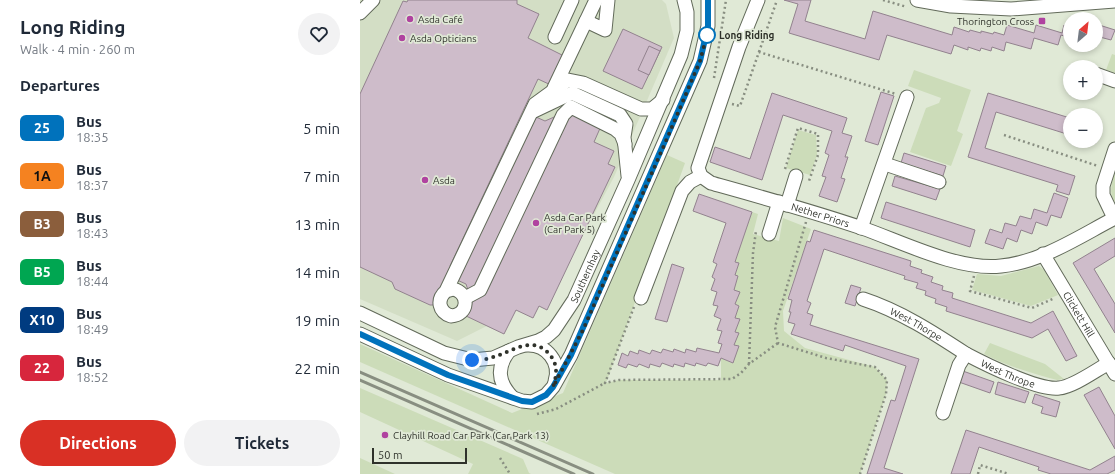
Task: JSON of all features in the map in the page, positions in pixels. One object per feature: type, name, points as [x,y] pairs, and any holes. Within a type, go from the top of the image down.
[{"type":"street","points":[[360,13],[373,0]]},
{"type":"street","points":[[555,37],[572,0]]},
{"type":"street","points":[[554,88],[596,0]]},
{"type":"street","points":[[586,21],[605,30],[608,0]]},
{"type":"street","name":"Southernhay","points":[[360,313],[458,358],[482,360],[546,337],[554,330],[568,311],[663,99],[685,43],[688,21],[684,0]]},
{"type":"street","name":"Southernhay","points":[[360,334],[448,375],[513,398],[532,402],[546,395],[553,387],[592,310],[700,61],[708,26],[708,0]]},
{"type":"street","points":[[638,300],[682,191],[690,182],[701,176],[698,168],[701,157],[739,48],[758,0]]},
{"type":"street","points":[[917,0],[1011,9],[1115,1]]},
{"type":"street","points":[[1103,77],[1115,81]]},
{"type":"street","points":[[446,291],[453,289],[458,290],[465,298],[466,307],[462,313],[456,316],[443,312],[440,305],[440,299],[446,291],[532,109],[554,88],[568,80],[575,80],[646,110],[658,105],[663,99]]},
{"type":"street","points":[[532,109],[567,95],[578,94],[620,116],[626,124],[625,144],[628,180]]},
{"type":"street","points":[[861,228],[885,164],[903,96]]},
{"type":"street","points":[[465,298],[480,290],[563,114],[567,111],[616,136],[625,144]]},
{"type":"street","name":"Nether Priors","points":[[701,176],[711,183],[861,228],[965,264],[1001,266],[1044,254],[1115,218],[1103,195],[1103,186],[1115,149]]},
{"type":"street","points":[[885,164],[938,182]]},
{"type":"street","points":[[769,234],[783,204],[790,175]]},
{"type":"street","name":"Clickett Hill","points":[[1044,254],[1112,368]]},
{"type":"street","name":"West Thorpe","points":[[863,299],[878,304],[920,326],[966,354]]},
{"type":"street","points":[[526,345],[533,345],[541,348],[554,360],[556,376],[553,387]]},
{"type":"street","points":[[509,351],[504,358],[499,374],[504,386],[513,398]]},
{"type":"street","points":[[943,413],[959,365],[966,354]]},
{"type":"street","name":"West Thrope","points":[[966,354],[1001,371],[1052,388],[1066,386],[1112,368]]},
{"type":"path","points":[[713,85],[726,0]]},
{"type":"path","points":[[729,103],[740,106],[777,0]]},
{"type":"path","points":[[759,52],[903,96]]},
{"type":"path","points":[[790,175],[798,128],[818,134],[818,155],[807,188]]},
{"type":"path","points":[[1004,135],[1099,166]]},
{"type":"path","points":[[1097,172],[1101,159]]},
{"type":"path","points":[[749,364],[753,253],[758,225]]},
{"type":"path","points":[[976,272],[970,291],[1032,308],[1061,296]]},
{"type":"path","points":[[638,300],[605,383],[619,380],[732,379],[749,364],[778,343]]},
{"type":"path","points":[[793,348],[826,358],[876,367],[887,380],[886,394],[860,474]]},
{"type":"path","points":[[500,458],[510,474]]},
{"type":"path","points":[[978,474],[980,465],[1009,474]]},
{"type":"shaded area","points":[[360,0],[662,0],[666,4],[674,38],[614,177],[552,293],[457,341],[360,299]]},
{"type":"shaded area","points":[[1112,54],[1115,55],[1115,73],[1106,70]]},
{"type":"shaded area","points":[[914,70],[971,90],[957,131],[963,134],[951,166],[910,152],[926,108],[939,103],[941,98],[908,86]]},
{"type":"shaded area","points":[[798,130],[816,135],[817,155],[810,175],[786,168]]},
{"type":"shaded area","points":[[667,155],[685,163],[606,383],[619,380],[721,380],[721,358],[733,363],[739,346],[734,345],[738,333],[735,332],[740,320],[735,318],[739,306],[734,304],[739,292],[734,290],[738,276],[735,275],[739,263],[735,262],[752,212],[758,214],[753,234],[779,241],[783,218],[811,229],[783,311],[784,331],[805,348],[875,367],[887,380],[886,394],[860,474],[615,474],[360,362],[360,344],[512,413],[563,393]]},
{"type":"shaded area","points":[[1115,172],[1115,202],[1111,191]]},
{"type":"shaded area","points":[[1039,266],[1044,270],[1058,295],[1031,306],[972,290],[977,274],[1001,276]]},
{"type":"shaded area","points":[[990,343],[1045,364],[1064,379],[1057,380],[1038,375],[1010,366],[992,358],[984,354]]},
{"type":"shaded area","points":[[360,388],[523,459],[529,473],[531,474],[468,474],[473,464],[360,412]]},
{"type":"shaded area","points":[[360,458],[395,474],[360,474]]},
{"type":"building","name":"Asda","points":[[408,0],[517,0],[517,4],[539,14],[528,38],[566,57],[553,86],[538,79],[450,266],[451,267],[434,305],[430,305],[395,289],[392,282],[360,267],[360,94],[403,1],[407,2]]},
{"type":"building","points":[[784,0],[811,0],[805,21],[865,39],[873,11],[952,35],[954,27],[969,32],[970,30],[993,34],[994,32],[1004,35],[1007,25],[1034,33],[1036,25],[1062,33],[1063,29],[1063,36],[1061,35],[1058,45],[1034,38],[1031,49],[1006,42],[1004,51],[992,47],[991,51],[981,48],[980,51],[968,47],[968,50],[954,45],[951,54],[887,35],[879,60],[789,33],[798,4]]},
{"type":"building","points":[[1103,26],[1115,30],[1111,40],[1103,38]]},
{"type":"building","points":[[623,29],[662,47],[642,89],[603,71]]},
{"type":"building","points":[[649,46],[660,51],[649,75],[638,70]]},
{"type":"building","points":[[881,92],[894,96],[878,145],[865,141]]},
{"type":"building","points":[[772,93],[847,118],[842,133],[852,136],[845,157],[848,157],[841,178],[845,179],[837,202],[819,196],[826,177],[822,176],[829,155],[825,153],[832,131],[783,115],[762,180],[710,162],[715,147],[750,159]]},
{"type":"building","points":[[988,93],[1063,116],[1063,133],[996,112],[985,148],[1075,176],[1069,195],[1056,191],[1058,185],[968,157]]},
{"type":"building","name":"Asda Car Park (Car Park 5)","points":[[568,100],[605,117],[594,142],[614,151],[608,164],[615,167],[547,310],[539,306],[533,318],[516,310],[504,334],[464,315],[471,299],[466,284],[457,280],[536,117],[545,121],[561,114]]},
{"type":"building","points":[[904,153],[946,166],[943,176],[901,163]]},
{"type":"building","points":[[895,176],[940,189],[936,200],[892,186]]},
{"type":"building","points":[[1054,193],[1068,198],[1061,218],[1051,215],[1047,226],[1036,222],[1032,234],[1021,230],[1017,242],[1007,238],[1003,249],[985,243],[990,229],[1002,233],[1005,223],[1016,226],[1020,216],[1031,219],[1034,209],[1047,213]]},
{"type":"building","points":[[699,194],[752,212],[735,262],[739,263],[735,275],[738,276],[734,290],[740,292],[735,304],[739,306],[735,318],[740,319],[735,332],[739,333],[734,345],[739,346],[733,363],[721,358],[718,366],[708,363],[706,366],[696,363],[695,366],[685,363],[684,367],[674,364],[673,367],[662,363],[660,367],[650,364],[649,368],[639,364],[637,367],[628,364],[626,368],[618,365],[622,353],[628,356],[630,351],[638,354],[639,350],[650,354],[652,350],[661,353],[663,349],[673,352],[674,349],[685,353],[686,349],[696,352],[697,348],[719,353],[722,344],[718,343],[722,331],[717,330],[721,319],[714,316],[718,306],[713,305],[717,292],[711,290],[715,279],[712,277],[717,264],[713,262],[726,223],[693,211]]},
{"type":"building","points":[[886,202],[975,230],[970,247],[881,218]]},
{"type":"building","points":[[814,230],[911,261],[910,266],[922,270],[921,273],[933,277],[931,282],[943,286],[942,290],[953,293],[952,298],[1031,323],[1053,311],[1077,356],[1066,361],[1048,329],[1032,338],[946,311],[947,307],[935,303],[936,299],[925,295],[926,291],[916,288],[918,283],[904,279],[905,276],[824,249],[807,301],[811,303],[807,313],[813,315],[810,325],[919,359],[884,468],[903,474],[867,474],[891,400],[895,401],[906,366],[845,345],[843,351],[791,334],[795,324],[788,322],[792,300],[788,299],[807,241],[810,242]]},
{"type":"building","points":[[1115,238],[1115,256],[1094,269],[1115,304],[1115,333],[1073,263]]},
{"type":"building","points":[[672,264],[684,268],[667,322],[655,319]]},
{"type":"building","points":[[851,285],[861,288],[855,306],[845,303]]},
{"type":"building","points":[[960,370],[994,382],[990,393],[956,381]]},
{"type":"building","points":[[998,382],[1029,392],[1025,403],[995,394]]},
{"type":"building","points":[[1099,387],[1115,416],[1115,449],[1084,395]]},
{"type":"building","points":[[1035,394],[1060,402],[1056,417],[1041,413],[1043,407],[1032,403]]},
{"type":"building","points":[[966,430],[1090,470],[1115,456],[1115,470],[1107,474],[1051,474],[1038,470],[1039,467],[979,447],[970,474],[951,474]]},
{"type":"railway","points":[[360,372],[593,474]]},
{"type":"railway","points":[[360,380],[574,474]]},
{"type":"bus line","name":"25","points":[[360,334],[448,375],[522,401],[532,402],[539,400],[546,395],[553,387],[571,355],[592,310],[700,61],[708,26],[708,0]]},
{"type":"place","name":"Asda Café","points":[[410,19]]},
{"type":"place","name":"Thorington Cross","points":[[1042,21]]},
{"type":"place","name":"Long Riding","points":[[707,35]]},
{"type":"place","name":"Asda Opticians","points":[[402,38]]},
{"type":"place","name":"Asda","points":[[425,180]]},
{"type":"place","name":"Asda Car Park (Car Park 5)","points":[[536,223]]},
{"type":"place","name":"Clayhill Road Car Park (Car Park 13)","points":[[385,435]]},
{"type":"route","points":[[472,360],[493,358],[518,347],[533,345],[549,353],[554,360],[556,376],[553,387],[571,355],[592,310],[700,61],[707,35]]}]
